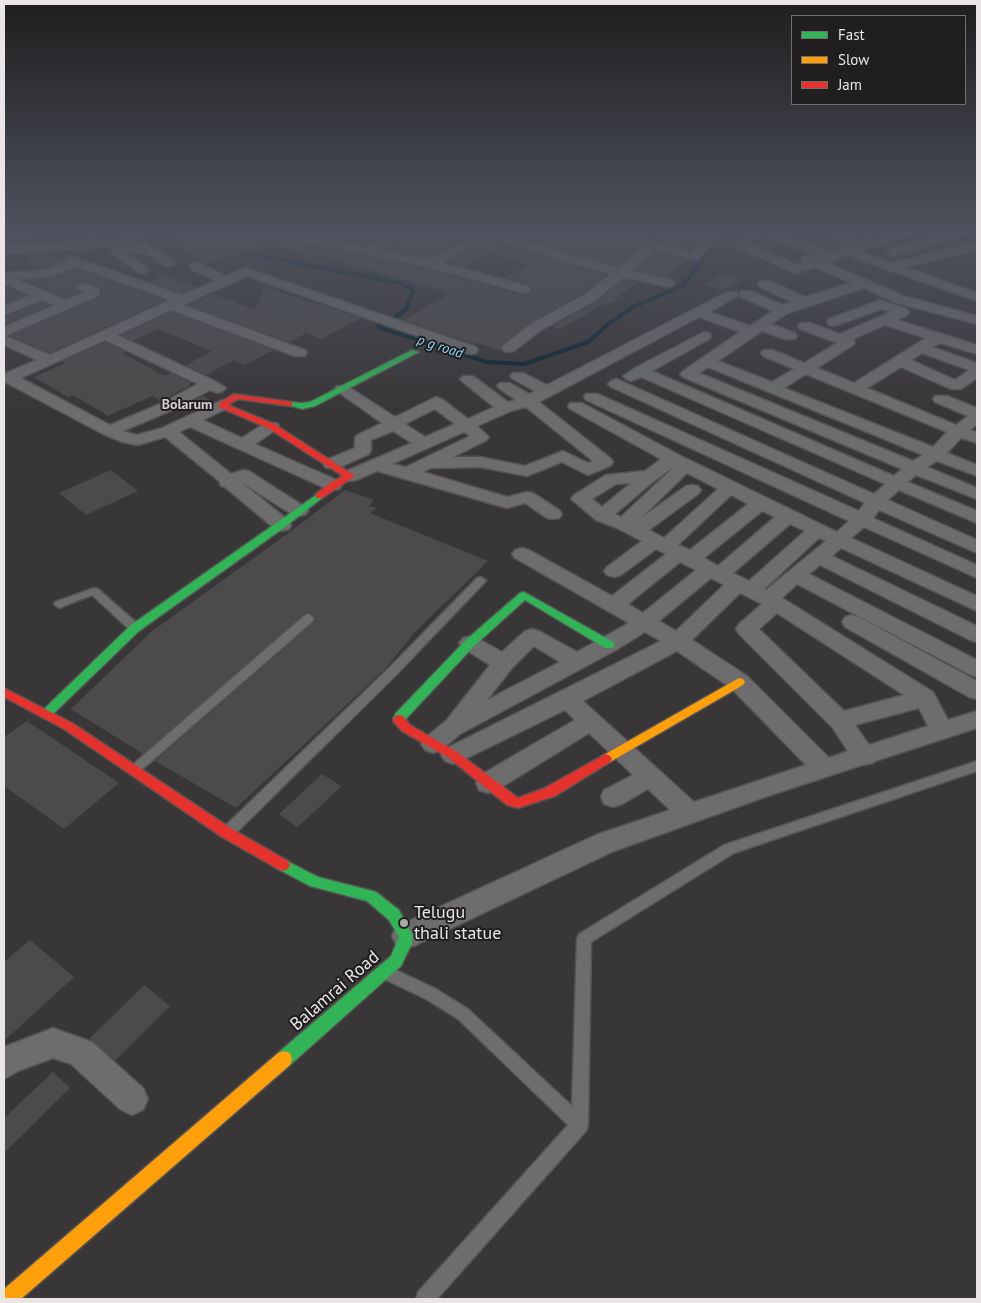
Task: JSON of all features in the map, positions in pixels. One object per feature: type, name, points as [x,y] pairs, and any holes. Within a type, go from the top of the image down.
[{"type":"street","points":[[35,292],[66,305]]},
{"type":"street","points":[[4,332],[93,292]]},
{"type":"street","points":[[151,292],[300,353]]},
{"type":"street","points":[[7,378],[199,292]]},
{"type":"street","points":[[303,292],[470,350]]},
{"type":"street","points":[[509,348],[536,327],[597,292]]},
{"type":"street","points":[[782,292],[804,302]]},
{"type":"street","points":[[670,384],[708,362],[783,310],[804,302],[817,292]]},
{"type":"street","points":[[850,292],[924,322],[977,336]]},
{"type":"street","points":[[882,292],[899,299],[977,310]]},
{"type":"street","points":[[920,292],[941,305],[977,320]]},
{"type":"street","points":[[941,305],[961,292],[977,297]]},
{"type":"street","points":[[5,310],[42,295]]},
{"type":"street","points":[[46,714],[135,628],[282,525],[333,485],[464,426],[528,401],[697,312],[739,295],[783,310]]},
{"type":"street","points":[[868,299],[833,315],[882,304]]},
{"type":"street","points":[[697,312],[790,336]]},
{"type":"street","points":[[841,340],[902,312]]},
{"type":"street","points":[[884,320],[910,330],[977,350]]},
{"type":"street","points":[[910,330],[924,322]]},
{"type":"street","points":[[773,388],[848,342],[805,326]]},
{"type":"street","points":[[105,335],[237,396],[302,406],[312,404],[416,352]]},
{"type":"street","points":[[576,406],[704,336]]},
{"type":"street","points":[[856,388],[937,338]]},
{"type":"street","points":[[4,340],[50,360]]},
{"type":"street","points":[[900,362],[956,386],[977,369],[921,348]]},
{"type":"street","points":[[768,353],[977,438]]},
{"type":"street","points":[[929,374],[949,358]]},
{"type":"street","points":[[708,362],[977,470]]},
{"type":"street","points":[[640,371],[977,518]]},
{"type":"street","points":[[688,374],[977,494]]},
{"type":"street","points":[[518,376],[679,463],[977,604]]},
{"type":"street","points":[[7,378],[109,431],[128,439],[138,440],[168,431],[237,396]]},
{"type":"street","points":[[468,378],[506,408]]},
{"type":"street","points":[[109,431],[166,407],[210,384]]},
{"type":"street","points":[[616,384],[977,547]]},
{"type":"street","points":[[431,463],[480,462],[527,471],[563,456],[588,470],[604,462],[528,401],[505,386]]},
{"type":"street","points":[[342,389],[424,444]]},
{"type":"street","points":[[592,397],[860,521],[977,572]]},
{"type":"street","points":[[941,399],[977,418],[958,430],[936,454],[914,468],[896,483],[876,501],[860,521],[768,599],[925,698],[942,730]]},
{"type":"street","points":[[332,464],[363,450],[363,438],[436,402],[464,426],[482,437],[408,473]]},
{"type":"street","points":[[222,405],[270,426],[350,476]]},
{"type":"street","points":[[189,420],[333,485]]},
{"type":"street","points":[[243,444],[270,426]]},
{"type":"street","points":[[168,431],[227,482],[282,525]]},
{"type":"street","points":[[679,463],[648,476],[612,479],[580,499],[602,516],[630,527],[776,604]]},
{"type":"street","points":[[630,527],[679,463]]},
{"type":"street","points":[[374,465],[408,473],[507,503],[527,497],[552,514]]},
{"type":"street","points":[[227,482],[243,475],[299,511]]},
{"type":"street","points":[[602,516],[648,476]]},
{"type":"street","points":[[615,604],[666,546],[730,487]]},
{"type":"street","points":[[630,527],[692,490]]},
{"type":"street","points":[[666,546],[692,558],[760,502]]},
{"type":"street","points":[[709,569],[720,574],[789,515]]},
{"type":"street","points":[[453,755],[678,641],[818,529]]},
{"type":"street","points":[[614,571],[666,546]]},
{"type":"street","points":[[522,554],[646,622],[739,682],[825,769]]},
{"type":"street","points":[[819,557],[977,635]]},
{"type":"street","points":[[452,728],[609,645],[646,622],[709,569]]},
{"type":"street","points":[[795,575],[977,669]]},
{"type":"street","points":[[609,645],[524,595],[470,643],[400,716],[399,721],[402,725],[453,755],[488,783],[518,803],[550,792],[739,682]]},
{"type":"street","points":[[776,604],[746,629],[840,721],[865,757]]},
{"type":"street","points":[[852,622],[977,691]]},
{"type":"street","points":[[433,744],[452,728],[504,664],[532,636],[577,662]]},
{"type":"street","points":[[470,643],[504,664]]},
{"type":"street","points":[[4,692],[68,726],[227,833],[315,882],[370,896],[394,915],[406,936],[605,843],[690,813],[977,719]]},
{"type":"street","points":[[567,698],[690,813]]},
{"type":"street","points":[[840,721],[925,698]]},
{"type":"street","points":[[488,783],[591,722]]},
{"type":"street","points":[[613,797],[651,776]]},
{"type":"street","name":"Balamrai Road","points":[[7,1299],[385,972],[396,961],[405,943],[406,936]]},
{"type":"street","points":[[4,1064],[8,1060],[53,1043],[81,1053],[132,1099]]},
{"type":"lane","points":[[227,833],[482,580]]},
{"type":"lane","points":[[59,604],[94,590],[135,628]]},
{"type":"lane","points":[[134,770],[309,618]]},
{"type":"lane","points":[[425,1299],[580,1124],[584,938],[729,849],[977,766]]},
{"type":"lane","points":[[385,972],[431,994],[463,1014],[580,1124]]},
{"type":"building","points":[[4,292],[18,292],[26,295],[4,304]]},
{"type":"building","points":[[52,292],[80,292],[66,298]]},
{"type":"building","points":[[102,292],[142,292],[165,300],[50,353],[10,336],[100,297]]},
{"type":"building","points":[[263,292],[279,292],[361,318],[321,339],[306,333],[289,342],[188,305],[212,294],[255,310]]},
{"type":"building","points":[[446,292],[511,292],[522,295],[531,292],[585,292],[530,323],[503,344],[500,350],[477,343],[474,344],[404,320],[450,293]]},
{"type":"building","points":[[609,292],[625,292],[611,303],[608,302],[560,329],[552,326],[595,303]]},
{"type":"building","points":[[42,302],[50,305],[4,325],[4,317]]},
{"type":"building","points":[[171,312],[274,350],[245,365],[234,360],[206,375],[186,365],[212,351],[158,329],[133,341],[121,335]]},
{"type":"building","points":[[105,342],[126,352],[122,353],[164,376],[171,373],[191,383],[189,384],[191,385],[161,401],[152,396],[108,416],[73,395],[68,397],[34,377],[66,363],[62,361]]},
{"type":"building","points":[[203,396],[210,400],[184,411],[179,408]]},
{"type":"building","points":[[111,470],[138,491],[86,515],[59,493]]},
{"type":"building","points":[[345,490],[374,500],[369,506],[377,508],[370,513],[488,561],[414,633],[386,668],[236,808],[155,761],[314,622],[316,617],[310,613],[304,614],[143,754],[71,709],[151,632]]},
{"type":"building","points":[[27,721],[119,783],[64,829],[4,786],[4,737]]},
{"type":"building","points":[[322,774],[341,786],[323,804],[297,827],[279,814]]},
{"type":"building","points":[[30,940],[74,977],[4,1041],[4,962]]},
{"type":"building","points":[[144,985],[170,1006],[115,1061],[89,1039]]},
{"type":"building","points":[[53,1072],[70,1088],[4,1153],[4,1118]]},
{"type":"waterway","name":"p g road","points":[[414,292],[405,311],[378,327],[487,362],[524,364],[588,342],[607,325],[633,307],[668,292]]},
{"type":"traffic: fast","points":[[289,404],[302,406],[312,404],[415,352]]},
{"type":"traffic: fast","points":[[46,714],[135,628],[282,525],[319,496]]},
{"type":"traffic: fast","points":[[399,719],[470,643],[524,595],[609,645]]},
{"type":"traffic: fast","points":[[283,865],[315,882],[371,896],[394,915],[406,936],[405,943],[396,961],[284,1059]]},
{"type":"traffic: slow","points":[[606,759],[739,682]]},
{"type":"traffic: slow","points":[[7,1299],[284,1059]]},
{"type":"traffic: jam","points":[[289,404],[237,396],[222,405],[271,426],[350,476],[333,485],[319,496]]},
{"type":"traffic: jam","points":[[4,692],[68,726],[227,833],[283,865]]},
{"type":"traffic: jam","points":[[399,719],[406,728],[453,755],[512,801],[518,803],[550,792],[606,759]]},
{"type":"place","name":"Telugu thali statue","points":[[404,923]]},
{"type":"district","name":"Bolarum","points":[[187,405]]}]
